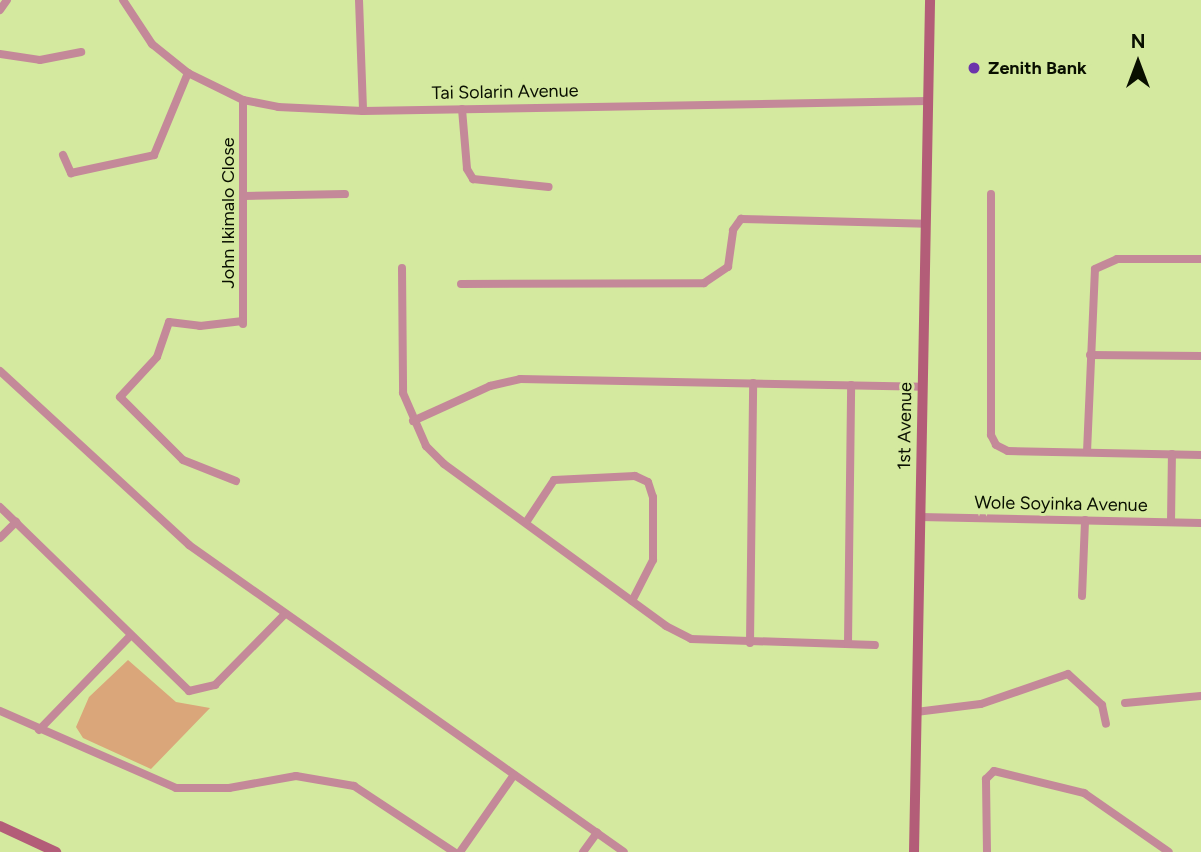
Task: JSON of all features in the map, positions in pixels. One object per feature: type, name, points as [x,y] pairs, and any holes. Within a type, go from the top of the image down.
[{"type":"street","points":[[0,10],[7,0]]},
{"type":"street","name":"Tai Solarin Avenue","points":[[123,0],[152,44],[188,73],[243,100],[363,111],[928,102]]},
{"type":"street","points":[[359,0],[363,111]]},
{"type":"street","name":"1st Avenue","points":[[914,852],[930,0]]},
{"type":"street","points":[[0,54],[40,60],[81,52]]},
{"type":"street","points":[[64,155],[71,173],[154,155],[188,73]]},
{"type":"street","name":"John Ikimalo Close","points":[[236,481],[183,460],[120,397],[157,357],[169,322],[200,326],[243,323],[243,100]]},
{"type":"street","points":[[462,109],[467,169],[473,179],[549,187]]},
{"type":"street","points":[[244,196],[345,194]]},
{"type":"street","points":[[991,194],[991,435],[996,445],[1008,450],[1201,455]]},
{"type":"street","points":[[461,284],[704,283],[728,267],[733,230],[741,219],[926,224]]},
{"type":"street","points":[[1087,452],[1095,269],[1117,259],[1201,260]]},
{"type":"street","points":[[402,268],[401,366],[413,421],[444,464],[632,601],[691,639],[875,645]]},
{"type":"street","points":[[1090,355],[1201,356]]},
{"type":"street","points":[[0,371],[151,516],[285,614],[624,852]]},
{"type":"street","points":[[413,421],[506,380],[923,387]]},
{"type":"street","points":[[750,643],[753,383]]},
{"type":"street","points":[[848,644],[851,385]]},
{"type":"street","points":[[1171,522],[1172,454]]},
{"type":"street","points":[[527,522],[554,480],[635,476],[648,482],[653,497],[653,560],[632,601]]},
{"type":"street","points":[[0,507],[189,691],[201,692],[215,685],[285,614]]},
{"type":"street","name":"Wole Soyinka Avenue","points":[[920,517],[1201,523]]},
{"type":"street","points":[[1082,596],[1085,520]]},
{"type":"street","points":[[0,538],[16,522]]},
{"type":"street","points":[[39,730],[130,636]]},
{"type":"street","points":[[916,712],[981,704],[1068,674],[1102,705],[1106,724]]},
{"type":"street","points":[[1125,703],[1201,696]]},
{"type":"street","points":[[0,711],[176,789],[229,789],[296,776],[355,786],[454,852]]},
{"type":"street","points":[[988,852],[986,779],[994,771],[1084,793],[1169,852]]},
{"type":"street","points":[[460,852],[514,775]]},
{"type":"street","points":[[0,826],[56,852]]},
{"type":"street","points":[[583,852],[597,833]]},
{"type":"shaded area","points":[[128,660],[176,702],[210,708],[151,769],[83,738],[76,727],[89,697]]},
{"type":"place","name":"Zenith Bank","points":[[974,68]]}]
